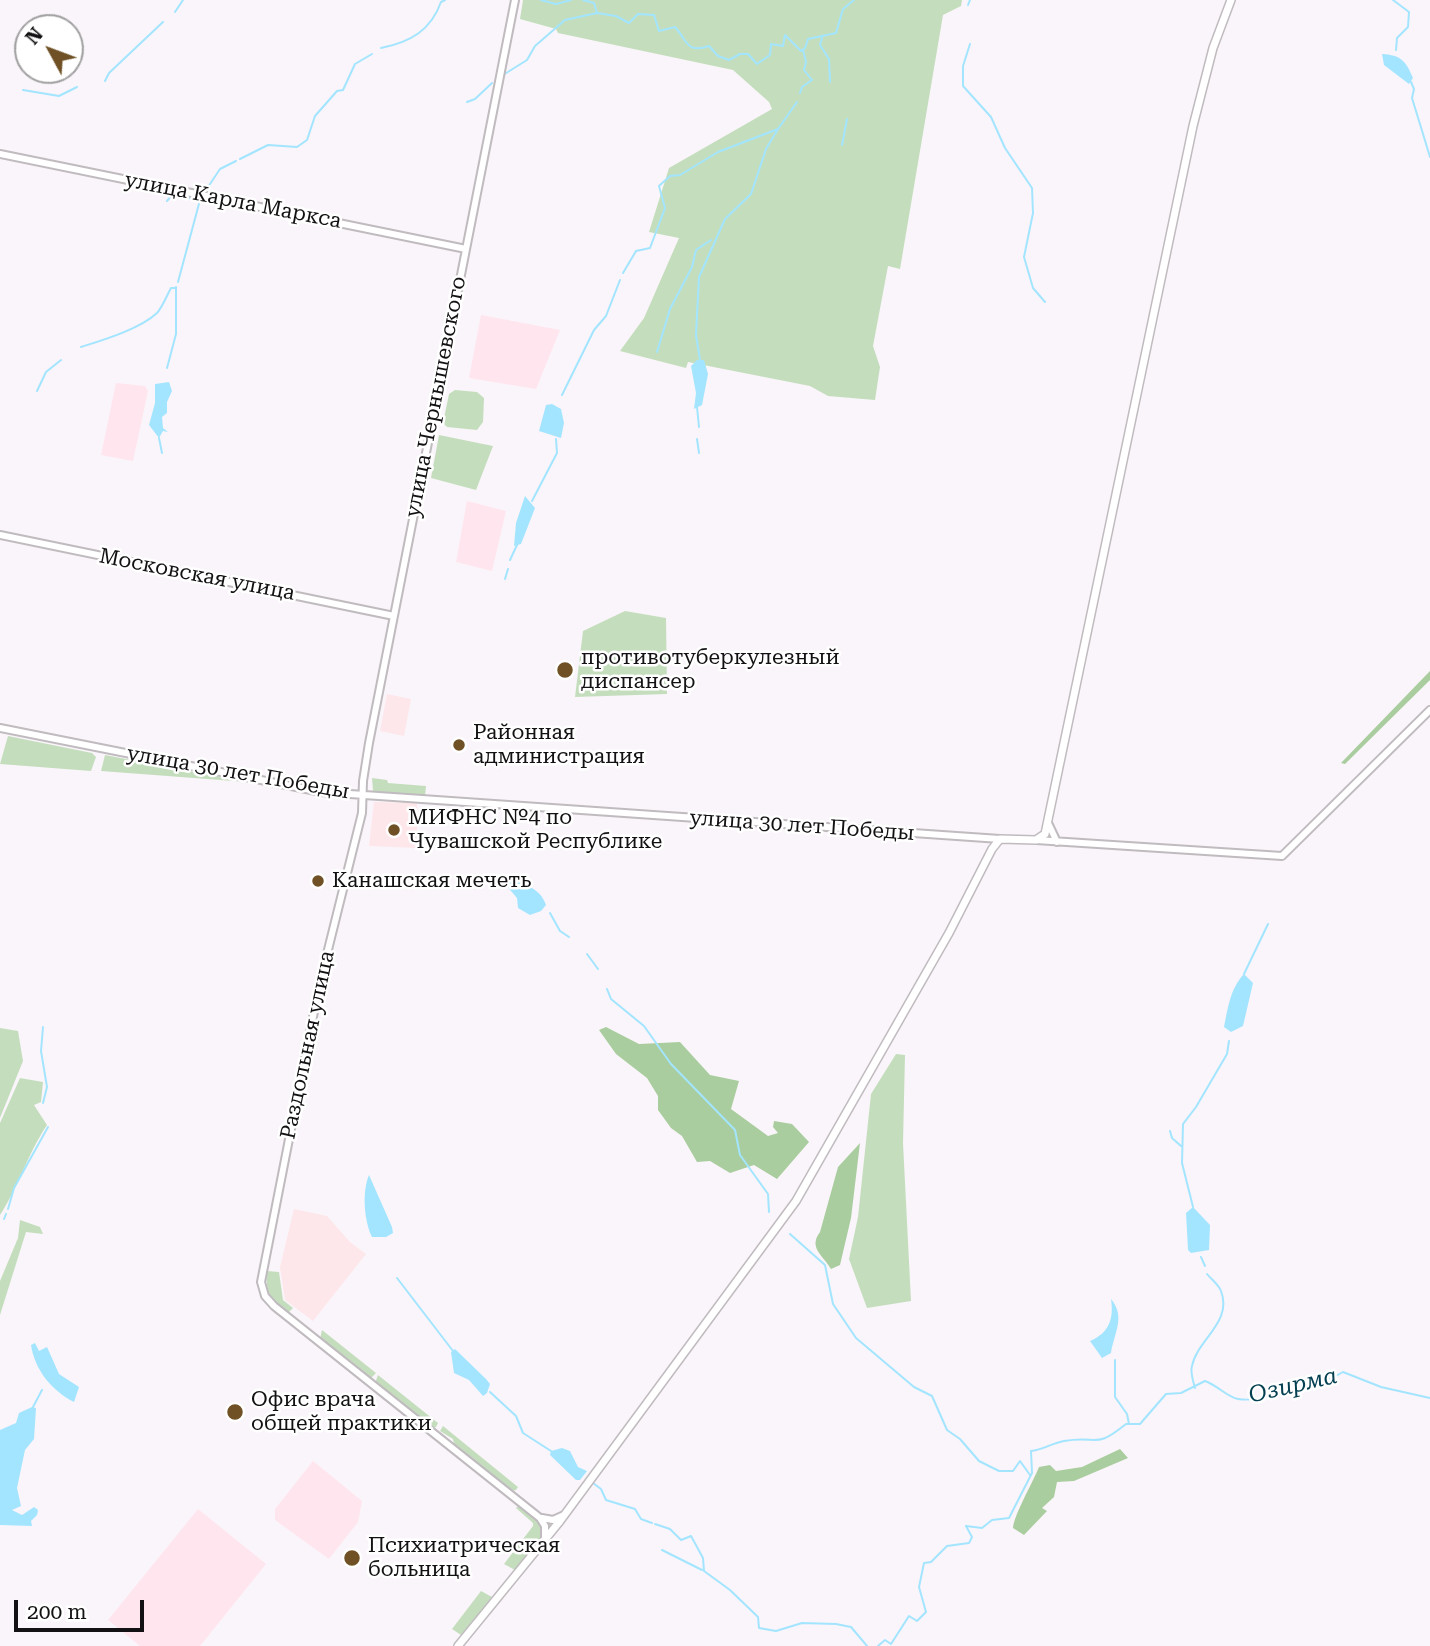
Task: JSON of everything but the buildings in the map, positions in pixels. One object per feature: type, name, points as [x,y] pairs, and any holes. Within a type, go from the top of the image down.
[{"type":"main road","points":[[458,1646],[545,1541],[796,1201],[949,933],[989,854],[1000,839],[1036,841],[1045,834],[1193,126],[1213,48],[1231,0]]},
{"type":"street","name":"улица Чернышевского","points":[[363,795],[365,768],[394,616],[515,0]]},
{"type":"street","name":"улица Карла Маркса","points":[[0,154],[466,249]]},
{"type":"street","name":"Московская улица","points":[[0,536],[394,616]]},
{"type":"street","points":[[1036,841],[1271,858],[1287,853],[1430,710]]},
{"type":"street","name":"улица 30 лет Победы","points":[[0,728],[294,788],[1000,839]]},
{"type":"street","name":"Раздольная улица","points":[[363,795],[362,813],[332,926],[261,1275],[265,1296],[274,1307],[540,1518]]},
{"type":"street","points":[[1048,823],[1058,842]]},
{"type":"street","points":[[977,838],[985,845],[989,854]]},
{"type":"street","points":[[540,1518],[553,1520],[566,1513]]},
{"type":"street","points":[[540,1518],[545,1526],[545,1541]]},
{"type":"shaded area","points":[[481,315],[560,330],[536,389],[469,378]]},
{"type":"shaded area","points":[[116,383],[145,386],[148,391],[133,461],[101,455]]},
{"type":"shaded area","points":[[467,501],[506,511],[492,571],[456,562]]},
{"type":"shaded area","points":[[387,694],[411,699],[404,736],[380,731]]},
{"type":"shaded area","name":"МИФНС №4 по Чувашской Республике","points":[[374,802],[417,803],[417,848],[369,846]]},
{"type":"shaded area","points":[[294,1209],[327,1216],[350,1242],[366,1254],[313,1321],[285,1300],[280,1267]]},
{"type":"shaded area","points":[[313,1461],[362,1501],[358,1522],[329,1559],[275,1520],[275,1509]]},
{"type":"shaded area","points":[[198,1509],[266,1564],[200,1646],[140,1646],[108,1620]]},
{"type":"green space","points":[[523,0],[962,0],[961,6],[943,15],[900,269],[888,266],[873,346],[880,367],[875,400],[828,396],[810,386],[688,362],[686,368],[620,351],[644,318],[679,238],[649,232],[669,168],[772,109],[769,102],[733,70],[558,33],[556,29],[520,19]]},
{"type":"green space","points":[[455,390],[477,392],[484,398],[483,422],[477,430],[447,427],[443,423],[449,394]]},
{"type":"green space","points":[[439,435],[493,446],[476,490],[431,478]]},
{"type":"green space","points":[[625,611],[666,618],[667,694],[575,697],[583,631]]},
{"type":"green space","points":[[1430,671],[1430,680],[1345,764],[1341,763]]},
{"type":"green space","points":[[8,736],[92,753],[96,757],[91,771],[0,764]]},
{"type":"green space","points":[[105,755],[247,782],[101,771]]},
{"type":"green space","points":[[372,778],[387,780],[388,783],[426,786],[425,796],[373,791]]},
{"type":"green space","points":[[606,1027],[639,1044],[680,1042],[710,1075],[739,1081],[731,1109],[768,1136],[778,1133],[773,1127],[774,1121],[792,1124],[809,1142],[777,1179],[754,1165],[730,1173],[710,1161],[697,1162],[682,1136],[671,1128],[658,1110],[658,1096],[647,1078],[616,1054],[599,1030]]},
{"type":"green space","points":[[0,1028],[18,1031],[23,1061],[0,1118]]},
{"type":"green space","points":[[896,1054],[905,1055],[903,1143],[911,1301],[867,1308],[849,1259],[858,1217],[871,1094]]},
{"type":"green space","points":[[20,1078],[43,1082],[41,1102],[34,1105],[47,1125],[0,1215],[0,1123]]},
{"type":"green space","points":[[860,1143],[851,1218],[840,1265],[831,1269],[816,1247],[817,1238],[838,1167]]},
{"type":"green space","points":[[20,1220],[40,1227],[43,1234],[26,1232],[0,1315],[0,1281],[18,1238]]},
{"type":"green space","points":[[267,1271],[279,1272],[283,1300],[293,1308],[289,1312],[278,1306],[270,1296]]},
{"type":"green space","points":[[322,1330],[376,1373],[371,1378],[320,1339]]},
{"type":"green space","points":[[378,1375],[438,1423],[436,1427],[432,1428],[375,1383]]},
{"type":"green space","points":[[443,1426],[518,1487],[516,1490],[512,1491],[454,1444],[453,1439],[440,1431]]},
{"type":"green space","points":[[1120,1449],[1128,1458],[1074,1481],[1057,1482],[1054,1497],[1042,1508],[1047,1511],[1024,1535],[1013,1528],[1039,1467],[1050,1465],[1056,1471],[1082,1467]]},
{"type":"green space","points":[[519,1505],[536,1519],[541,1533],[540,1539],[515,1570],[504,1564],[533,1526],[516,1508]]},
{"type":"green space","points":[[481,1591],[492,1597],[461,1635],[452,1629]]},
{"type":"water","points":[[1382,54],[1394,56],[1405,63],[1413,78],[1409,84],[1384,65]]},
{"type":"water","points":[[697,360],[704,360],[708,374],[702,405],[694,409],[696,393],[691,366]]},
{"type":"water","points":[[169,382],[172,391],[167,402],[167,413],[162,417],[163,428],[168,432],[163,431],[159,438],[149,425],[155,403],[155,384]]},
{"type":"water","points":[[552,404],[561,409],[564,423],[561,438],[539,431],[546,405]]},
{"type":"water","points":[[525,496],[535,508],[521,544],[514,546],[516,523]]},
{"type":"water","points":[[508,879],[535,890],[546,905],[541,911],[530,915],[518,908],[517,898],[505,884]]},
{"type":"water","points":[[1244,974],[1253,983],[1243,1026],[1231,1032],[1224,1027],[1228,1006]]},
{"type":"water","points":[[369,1175],[392,1227],[393,1233],[386,1237],[372,1237],[367,1223],[365,1198]]},
{"type":"water","points":[[1193,1207],[1210,1225],[1209,1250],[1191,1253],[1188,1250],[1186,1213]]},
{"type":"water","points":[[1111,1299],[1118,1312],[1118,1325],[1111,1353],[1102,1358],[1090,1341],[1102,1334],[1109,1324],[1112,1313]]},
{"type":"water","points":[[35,1343],[39,1351],[47,1347],[59,1374],[79,1387],[74,1402],[58,1392],[40,1371],[31,1345]]},
{"type":"water","points":[[455,1349],[490,1384],[483,1396],[469,1380],[454,1373],[451,1352]]},
{"type":"water","points":[[36,1408],[34,1439],[25,1450],[17,1488],[21,1506],[12,1510],[22,1515],[34,1507],[38,1510],[37,1515],[31,1521],[32,1526],[0,1525],[0,1430],[16,1423],[19,1413]]},
{"type":"water","points":[[562,1448],[570,1451],[578,1467],[587,1471],[580,1480],[576,1480],[550,1455],[551,1451]]},
{"type":"waterway","points":[[175,12],[183,0]]},
{"type":"waterway","points":[[381,48],[402,42],[418,33],[432,20],[441,2],[445,0]]},
{"type":"waterway","points":[[541,0],[556,4],[571,0]]},
{"type":"waterway","points":[[583,0],[594,3],[597,13],[616,16],[629,23],[638,14],[654,15],[659,31],[675,27],[691,47],[709,46],[718,56],[729,60],[740,54],[748,54],[757,64],[770,55],[771,44],[783,46],[785,35],[801,51],[808,39],[836,33],[843,9],[854,0]]},
{"type":"waterway","points":[[968,5],[970,0]]},
{"type":"waterway","points":[[1393,0],[1409,12],[1408,27],[1397,38],[1396,50]]},
{"type":"waterway","points":[[503,75],[527,60],[535,46],[565,20],[597,13]]},
{"type":"waterway","points":[[105,81],[109,73],[163,22]]},
{"type":"waterway","points":[[822,38],[820,45],[829,59],[830,82]]},
{"type":"waterway","points":[[970,44],[963,66],[963,86],[991,117],[1005,148],[1032,188],[1033,213],[1024,257],[1033,288],[1045,302]]},
{"type":"waterway","points":[[800,93],[802,87],[812,80],[804,70],[806,62],[803,50]]},
{"type":"waterway","points":[[240,159],[268,145],[297,147],[307,140],[315,116],[337,91],[343,90],[355,64],[372,54]]},
{"type":"waterway","points":[[1411,82],[1414,89],[1412,98],[1430,157]]},
{"type":"waterway","points":[[467,102],[475,99],[492,83]]},
{"type":"waterway","points":[[23,90],[59,96],[77,87]]},
{"type":"waterway","points":[[623,273],[636,251],[650,248],[665,208],[659,186],[670,176],[680,175],[718,152],[778,129],[797,102]]},
{"type":"waterway","points":[[842,145],[847,119]]},
{"type":"waterway","points":[[700,360],[696,335],[699,277],[725,219],[751,194],[766,149],[778,129]]},
{"type":"waterway","points":[[206,190],[220,169],[236,161]]},
{"type":"waterway","points":[[167,201],[172,195]]},
{"type":"waterway","points":[[178,282],[200,200],[179,196]]},
{"type":"waterway","points":[[657,352],[670,309],[692,267],[696,250],[711,240]]},
{"type":"waterway","points":[[562,395],[594,330],[606,316],[620,280]]},
{"type":"waterway","points":[[167,368],[176,334],[176,287]]},
{"type":"waterway","points":[[81,347],[150,319],[157,313],[171,288],[176,288]]},
{"type":"waterway","points":[[37,391],[46,372],[61,360]]},
{"type":"waterway","points":[[697,407],[699,427]]},
{"type":"waterway","points":[[159,438],[162,453]]},
{"type":"waterway","points":[[532,501],[557,453],[556,439]]},
{"type":"waterway","points":[[697,439],[699,453]]},
{"type":"waterway","points":[[510,560],[517,545]]},
{"type":"waterway","points":[[505,579],[508,569]]},
{"type":"waterway","points":[[550,913],[560,931],[569,937]]},
{"type":"waterway","points":[[1244,974],[1268,924]]},
{"type":"waterway","points":[[587,954],[598,969]]},
{"type":"waterway","points":[[607,989],[611,999],[644,1026],[671,1064],[735,1130],[740,1155],[768,1194],[769,1212]]},
{"type":"waterway","points":[[43,1027],[41,1051],[47,1087],[43,1103]]},
{"type":"waterway","points":[[1193,1207],[1182,1163],[1183,1124],[1227,1054],[1229,1041]]},
{"type":"waterway","points":[[8,1209],[14,1188],[48,1127]]},
{"type":"waterway","points":[[1170,1131],[1172,1138],[1181,1146]]},
{"type":"waterway","points":[[4,1219],[6,1214]]},
{"type":"waterway","points":[[790,1234],[825,1265],[833,1304],[856,1338],[914,1387],[932,1396],[947,1430],[960,1439],[979,1461],[999,1471],[1013,1471],[1020,1461],[1030,1475]]},
{"type":"waterway","points":[[1201,1257],[1205,1266]]},
{"type":"waterway","points":[[1195,1388],[1192,1374],[1195,1357],[1222,1312],[1220,1289],[1207,1274]]},
{"type":"waterway","points":[[397,1278],[453,1351]]},
{"type":"waterway","points":[[1115,1360],[1115,1397],[1127,1414],[1129,1424]]},
{"type":"waterway","name":"Озирма","points":[[878,1646],[885,1640],[891,1644],[909,1616],[917,1621],[926,1612],[919,1587],[924,1563],[931,1562],[947,1546],[969,1543],[972,1537],[966,1526],[982,1528],[992,1520],[1009,1518],[1032,1473],[1031,1451],[1064,1441],[1108,1437],[1126,1424],[1140,1424],[1166,1394],[1181,1393],[1205,1381],[1234,1398],[1249,1400],[1292,1392],[1343,1372],[1381,1387],[1430,1398]]},
{"type":"waterway","points":[[33,1407],[42,1390]]},
{"type":"waterway","points":[[490,1392],[516,1416],[523,1433],[551,1451]]},
{"type":"waterway","points":[[593,1483],[601,1489],[606,1500],[635,1509],[641,1519],[652,1523]]},
{"type":"waterway","points":[[655,1524],[670,1529],[681,1540],[691,1536],[703,1558],[704,1571],[730,1590],[758,1617],[759,1628],[776,1631],[802,1623],[836,1624],[851,1627],[867,1646]]},
{"type":"waterway","points":[[662,1550],[702,1570]]},
{"type":"place","name":"противотуберкулезный диспансер","points":[[565,670]]},
{"type":"place","name":"Районная администрация","points":[[459,745]]},
{"type":"place","name":"МИФНС №4 по Чувашской Республике","points":[[394,830]]},
{"type":"place","name":"Канашская мечеть","points":[[318,881]]},
{"type":"place","name":"Офис врача общей практики","points":[[235,1412]]},
{"type":"place","name":"Психиатрическая больница","points":[[352,1558]]}]
